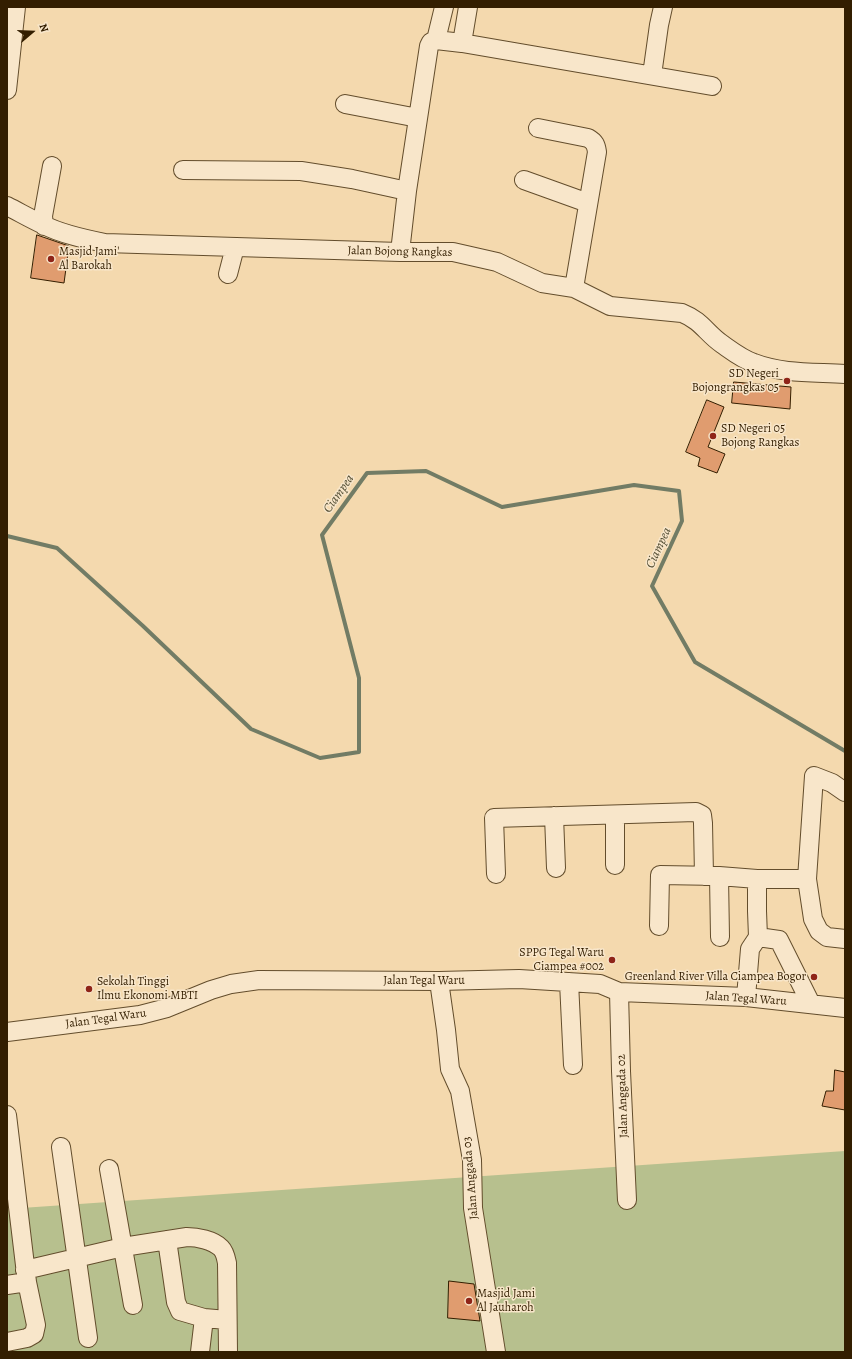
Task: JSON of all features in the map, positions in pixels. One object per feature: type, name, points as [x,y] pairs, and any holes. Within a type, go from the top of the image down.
[{"type":"street","points":[[7,90],[16,7]]},
{"type":"street","points":[[436,40],[444,7]]},
{"type":"street","points":[[462,44],[468,7]]},
{"type":"street","points":[[652,75],[663,7]]},
{"type":"street","points":[[400,252],[407,191],[428,46],[431,42],[436,40],[462,44],[712,86]]},
{"type":"street","points":[[345,104],[418,118]]},
{"type":"street","points":[[538,128],[588,138],[593,140],[596,145],[597,152],[574,288]]},
{"type":"street","points":[[44,226],[43,216],[52,166]]},
{"type":"street","points":[[183,170],[301,171],[344,177],[407,191]]},
{"type":"street","points":[[524,180],[588,203]]},
{"type":"street","name":"Jalan Bojong Rangkas","points":[[7,206],[32,218],[44,226],[88,240],[105,243],[400,252],[453,252],[497,262],[542,283],[574,288],[610,306],[682,313],[692,317],[719,342],[740,356],[764,367],[776,370],[845,374]]},
{"type":"street","points":[[228,274],[235,247]]},
{"type":"street","points":[[845,792],[832,783],[814,776],[807,880],[813,919],[819,931],[827,938],[845,938]]},
{"type":"street","points":[[496,874],[494,818],[696,812],[702,816],[704,823],[720,937]]},
{"type":"street","points":[[615,815],[615,865]]},
{"type":"street","points":[[554,816],[556,868]]},
{"type":"street","points":[[659,926],[660,875],[807,880]]},
{"type":"street","points":[[746,997],[750,949],[758,938],[756,910],[757,879]]},
{"type":"street","points":[[758,938],[779,940],[811,1004]]},
{"type":"street","name":"Jalan Tegal Waru","points":[[7,1032],[140,1015],[167,1008],[211,990],[231,984],[260,980],[439,981],[519,979],[600,984],[619,992],[746,997],[845,1008]]},
{"type":"street","name":"Jalan Anggada 03","points":[[439,981],[450,1069],[460,1091],[472,1160],[473,1208],[496,1352]]},
{"type":"street","points":[[569,982],[573,1065]]},
{"type":"street","name":"Jalan Anggada 02","points":[[619,992],[627,1200]]},
{"type":"street","points":[[7,1114],[26,1276],[36,1325],[34,1334],[30,1337],[7,1342]]},
{"type":"street","points":[[61,1147],[88,1338]]},
{"type":"street","points":[[109,1169],[133,1305]]},
{"type":"street","points":[[7,1284],[76,1259],[123,1247],[186,1237],[196,1237],[211,1242],[221,1248],[224,1252],[227,1263],[228,1352]]},
{"type":"street","points":[[167,1240],[176,1302],[180,1311],[204,1318],[227,1320]]},
{"type":"street","points":[[200,1352],[204,1318]]},
{"type":"green space","points":[[845,1151],[845,1352],[7,1352],[7,1209]]},
{"type":"building","name":"Masjid Jami' Al Barokah","points":[[37,235],[69,246],[64,283],[31,278]]},
{"type":"building","points":[[734,382],[791,387],[790,409],[732,403]]},
{"type":"building","points":[[707,400],[724,407],[708,447],[725,454],[717,473],[698,466],[700,458],[686,452]]},
{"type":"building","points":[[835,1070],[845,1072],[845,1110],[822,1106],[826,1091],[833,1091]]},
{"type":"building","points":[[449,1281],[474,1284],[480,1321],[448,1318]]},
{"type":"waterway","name":"Ciampea","points":[[7,536],[57,548],[143,626],[251,729],[320,758],[359,752],[359,678],[322,535],[367,473],[426,471],[502,507],[634,485],[679,491],[682,521],[652,586],[695,662],[845,751]]},
{"type":"place","name":"Masjid Jami' Al Barokah","points":[[51,259]]},
{"type":"place","name":"SD Negeri Bojongrangkas 05","points":[[787,381]]},
{"type":"place","name":"SD Negeri 05 Bojong Rangkas","points":[[713,436]]},
{"type":"place","name":"SPPG Tegal Waru Ciampea #002","points":[[612,960]]},
{"type":"place","name":"Greenland River Villa Ciampea Bogor","points":[[814,977]]},
{"type":"place","name":"Sekolah Tinggi Ilmu Ekonomi MBTI","points":[[89,989]]},
{"type":"place","name":"Masjid Jami Al Jauharoh","points":[[469,1301]]}]
